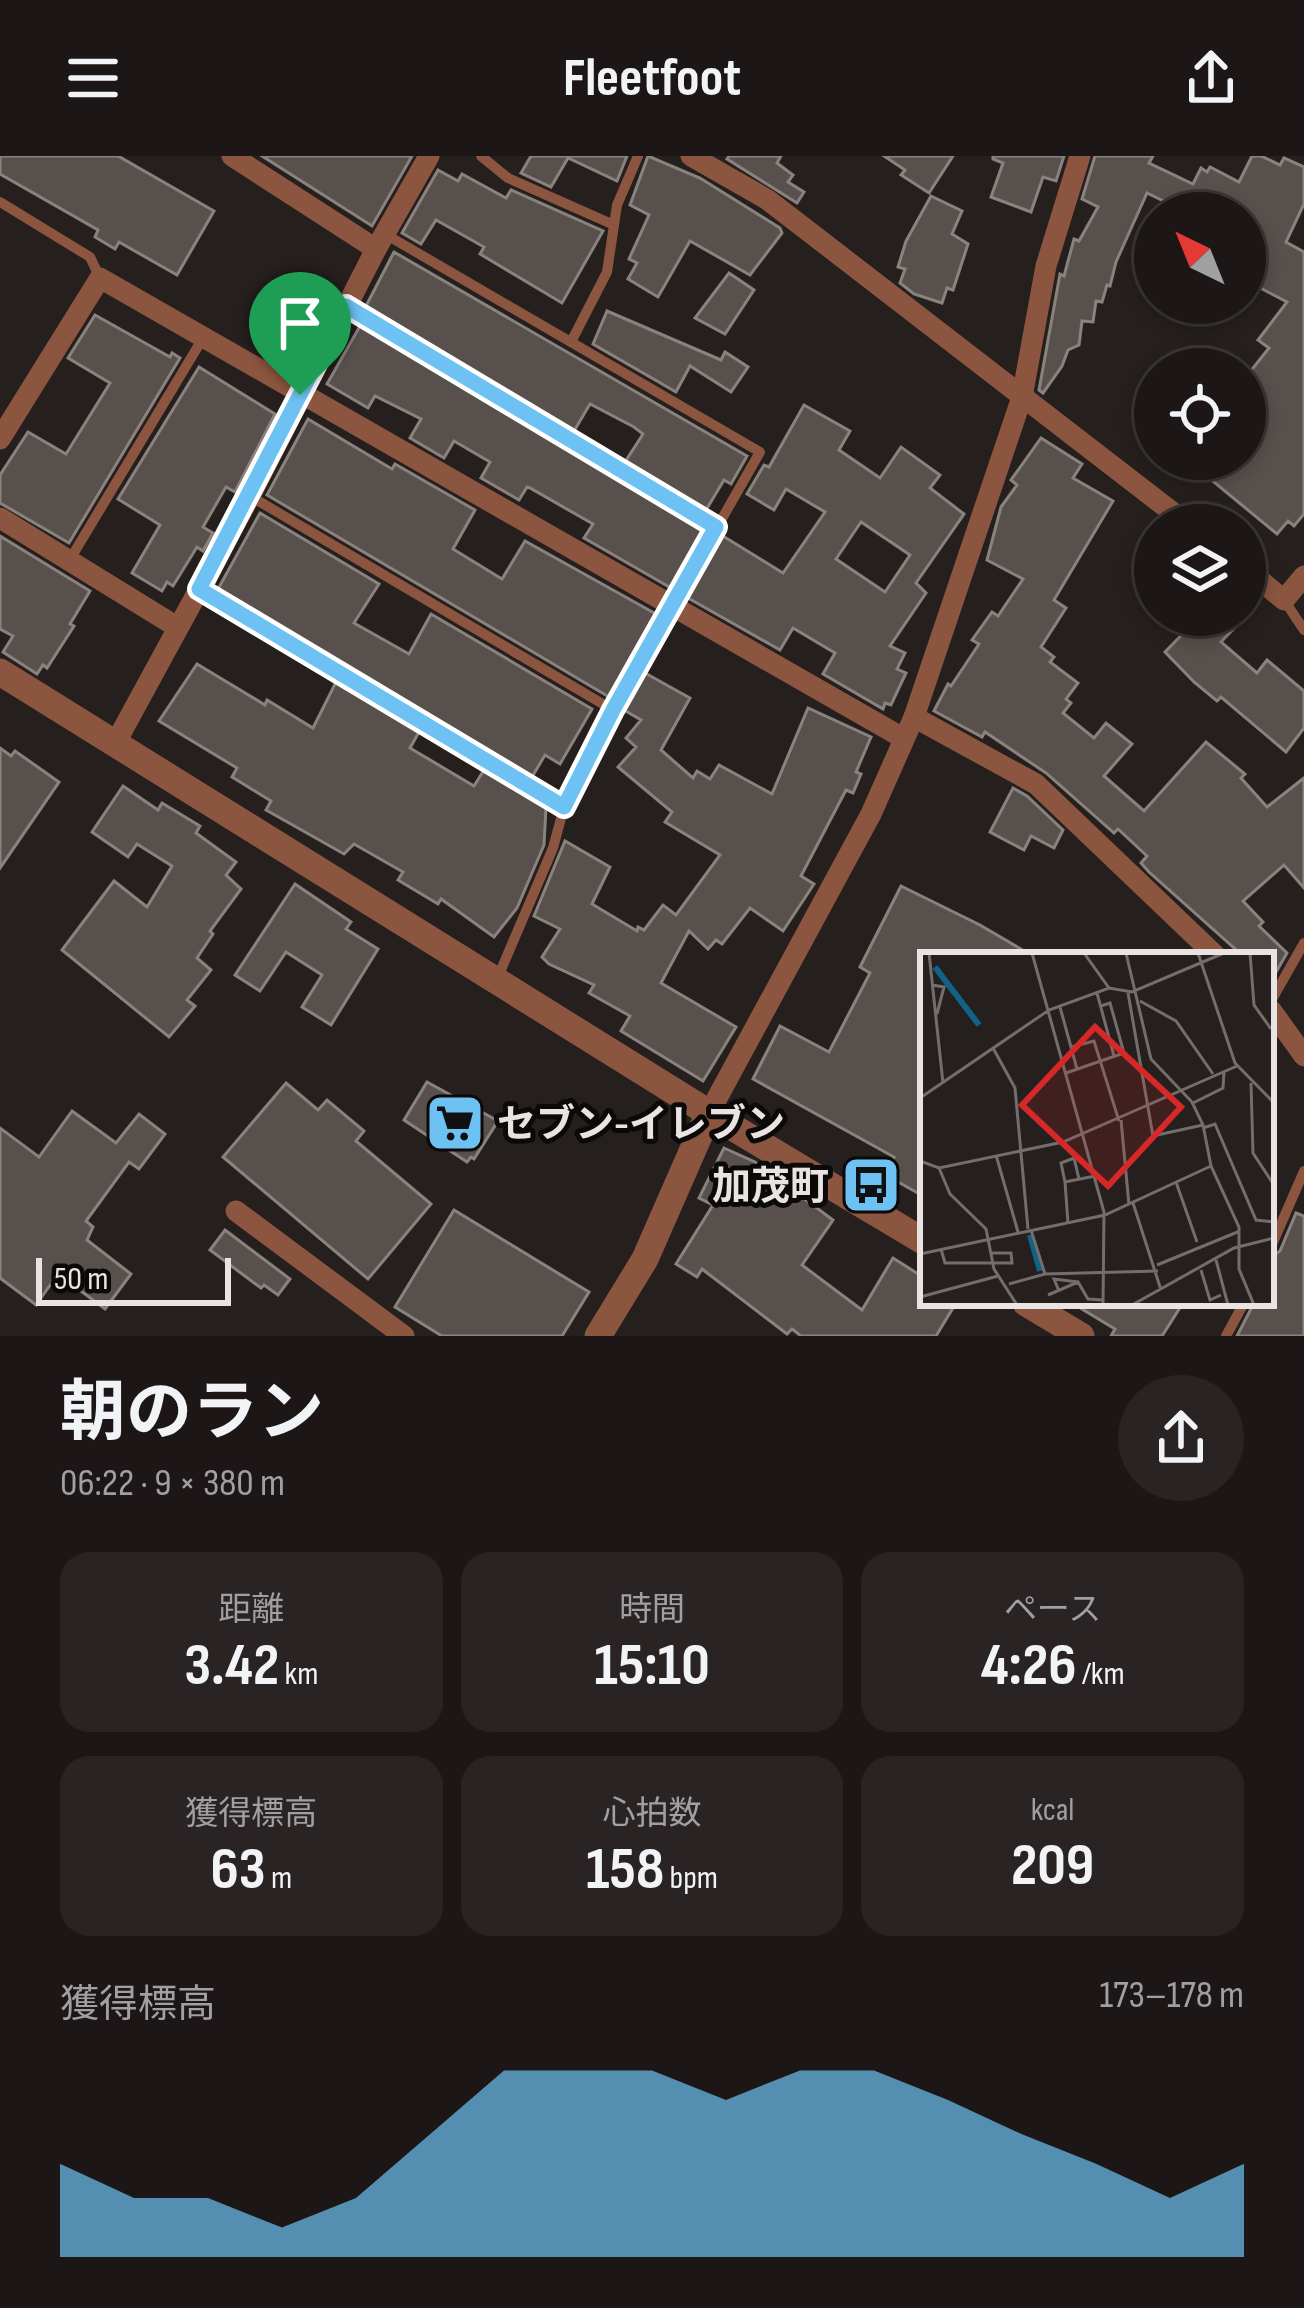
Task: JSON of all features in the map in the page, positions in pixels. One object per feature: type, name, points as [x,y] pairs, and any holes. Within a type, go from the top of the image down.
[{"type":"street","points":[[232,156],[380,242]]},
{"type":"street","points":[[116,742],[429,156]]},
{"type":"street","points":[[692,156],[768,200],[1162,504]]},
{"type":"street","points":[[598,1336],[644,1259],[709,1113],[871,814],[914,717],[1022,397],[1046,266],[1080,156]]},
{"type":"street","points":[[0,439],[100,278],[903,738]]},
{"type":"street","points":[[0,518],[177,627]]},
{"type":"street","points":[[1266,585],[1284,600],[1304,576]]},
{"type":"street","points":[[0,672],[920,1239]]},
{"type":"street","points":[[914,717],[1036,784],[1212,952]]},
{"type":"street","points":[[1274,1014],[1304,1056]]},
{"type":"street","points":[[236,1211],[404,1336]]},
{"type":"street","points":[[1031,1306],[1081,1336]]},
{"type":"lane","points":[[481,156],[508,178],[614,225]]},
{"type":"lane","points":[[571,342],[607,272],[617,205],[638,156]]},
{"type":"lane","points":[[0,202],[90,256],[100,278]]},
{"type":"lane","points":[[380,242],[571,342],[760,452],[613,710],[564,807],[553,848],[496,980]]},
{"type":"lane","points":[[346,306],[716,527]]},
{"type":"lane","points":[[69,561],[203,338]]},
{"type":"lane","points":[[250,496],[613,710]]},
{"type":"lane","points":[[199,589],[564,807]]},
{"type":"lane","points":[[1284,600],[1304,630]]},
{"type":"lane","points":[[1274,996],[1304,943]]},
{"type":"lane","points":[[1274,1240],[1304,1171]]},
{"type":"lane","points":[[1226,1336],[1242,1306]]},
{"type":"building","points":[[0,156],[118,156],[214,211],[177,275],[119,242],[115,249],[95,237],[98,230],[0,174]]},
{"type":"building","points":[[262,156],[412,156],[372,226]]},
{"type":"building","points":[[531,156],[627,156],[617,181],[568,158],[551,187],[521,173]]},
{"type":"building","points":[[648,156],[700,178],[780,228],[782,233],[750,275],[690,241],[658,297],[628,279],[637,263],[629,259],[649,215],[630,205]]},
{"type":"building","points":[[781,156],[777,163],[793,175],[788,182],[804,192],[797,203],[727,159]]},
{"type":"building","points":[[884,156],[953,156],[929,193],[901,175],[905,170]]},
{"type":"building","points":[[993,156],[1064,156],[1056,181],[1043,177],[1031,212],[991,197],[1003,163]]},
{"type":"building","points":[[1095,156],[1153,156],[1149,163],[1193,184],[1201,168],[1207,172],[1210,167],[1239,182],[1252,156],[1280,165],[1284,158],[1304,167],[1304,204],[1286,242],[1304,252],[1304,514],[1294,526],[1288,521],[1277,534],[1266,525],[1266,504],[1241,504],[1211,480],[1266,480],[1269,348],[1258,340],[1287,302],[1266,291],[1266,192],[1134,192],[1134,222],[1110,286],[1102,302],[1096,301],[1093,322],[1082,321],[1079,345],[1068,350],[1043,393],[1039,390],[1060,274],[1064,276],[1074,239],[1079,241],[1098,207],[1082,199]]},
{"type":"building","points":[[438,170],[458,181],[462,174],[506,198],[511,190],[603,231],[562,303],[480,254],[484,247],[436,220],[421,244],[402,233]]},
{"type":"building","points":[[931,196],[962,211],[952,234],[968,244],[953,290],[947,288],[942,303],[914,294],[900,283],[905,269],[898,267],[906,241]]},
{"type":"building","points":[[394,252],[747,456],[731,484],[724,480],[706,510],[625,462],[643,434],[634,427],[590,404],[574,431],[368,308]]},
{"type":"building","points":[[729,273],[754,290],[725,334],[695,318]]},
{"type":"building","points":[[607,311],[721,360],[725,352],[748,367],[731,392],[690,366],[676,392],[593,344]]},
{"type":"building","points":[[95,315],[170,357],[172,353],[180,358],[69,543],[0,503],[0,475],[28,432],[66,454],[110,383],[68,358]]},
{"type":"building","points":[[360,326],[704,531],[671,588],[584,538],[593,524],[530,488],[519,500],[481,478],[490,462],[454,441],[444,458],[410,438],[421,419],[375,396],[368,408],[327,384]]},
{"type":"building","points":[[199,367],[275,414],[235,492],[226,487],[203,527],[213,533],[203,551],[197,547],[173,586],[167,582],[162,591],[132,573],[160,525],[118,499]]},
{"type":"building","points":[[804,405],[850,431],[839,450],[880,478],[901,447],[940,475],[930,488],[964,514],[916,583],[926,593],[890,646],[905,653],[897,669],[906,673],[891,705],[885,703],[883,709],[823,674],[835,653],[793,628],[780,650],[688,598],[723,536],[783,573],[825,512],[786,489],[774,510],[747,494],[764,465],[769,467]],"holes":[[[861,522],[910,555],[885,592],[836,559]]]},
{"type":"building","points":[[308,419],[392,469],[395,464],[475,510],[453,549],[502,579],[525,541],[656,614],[609,697],[267,495]]},
{"type":"building","points":[[1041,438],[1082,464],[1073,478],[1113,501],[1054,600],[1066,608],[1041,647],[1054,657],[1050,662],[1078,683],[1063,713],[1094,738],[1106,723],[1132,744],[1104,776],[1144,811],[1206,742],[1245,774],[1241,778],[1267,807],[1304,778],[1304,888],[1284,865],[1243,901],[1263,922],[1259,926],[1287,953],[1274,976],[1274,952],[1239,952],[1149,872],[1141,863],[1147,856],[1118,829],[1114,833],[1046,773],[985,732],[982,737],[934,711],[979,644],[972,640],[992,612],[998,616],[1023,579],[987,560],[1001,507],[1017,485],[1011,480]]},
{"type":"building","points":[[260,513],[379,584],[354,623],[409,654],[431,614],[592,709],[560,764],[545,755],[532,777],[218,589]]},
{"type":"building","points":[[0,536],[90,591],[70,624],[74,626],[47,668],[43,665],[37,674],[3,652],[13,636],[0,629]]},
{"type":"building","points":[[1181,636],[1227,636],[1221,642],[1257,673],[1267,660],[1304,691],[1304,728],[1286,752],[1221,697],[1217,701],[1194,682],[1165,652]]},
{"type":"building","points":[[197,664],[313,728],[336,682],[419,732],[410,748],[474,786],[484,770],[546,807],[544,845],[517,908],[494,937],[441,899],[438,904],[398,880],[403,872],[354,844],[344,854],[266,810],[271,801],[232,777],[237,768],[159,721]]},
{"type":"building","points":[[645,673],[690,698],[661,750],[693,778],[697,771],[710,779],[719,765],[772,794],[808,708],[871,737],[853,793],[846,790],[801,876],[814,884],[783,931],[750,908],[722,944],[716,940],[708,949],[689,931],[661,983],[736,1027],[703,1081],[621,1031],[630,1016],[589,993],[594,985],[549,964],[542,957],[560,929],[534,916],[565,841],[610,867],[592,904],[637,931],[638,927],[644,930],[663,905],[676,915],[720,855],[665,822],[672,812],[618,767],[636,747],[626,738],[641,720],[624,710]]},
{"type":"building","points":[[0,748],[11,756],[15,751],[59,782],[0,868]]},
{"type":"building","points":[[123,786],[158,810],[162,803],[200,826],[196,833],[236,862],[226,875],[241,889],[197,958],[211,970],[187,1000],[195,1006],[169,1037],[62,950],[114,881],[147,907],[172,866],[137,844],[128,857],[92,832]]},
{"type":"building","points":[[1013,788],[1063,830],[1054,848],[1031,836],[1024,850],[990,832]]},
{"type":"building","points":[[295,884],[351,922],[346,929],[378,949],[331,1025],[302,1007],[322,975],[286,952],[260,991],[235,975]]},
{"type":"building","points":[[901,886],[1026,952],[920,952],[920,1194],[884,1174],[894,1157],[753,1079],[780,1026],[829,1052],[870,973],[860,967]]},
{"type":"building","name":"セブン-イレブン","points":[[427,1082],[498,1121],[474,1159],[467,1162],[404,1120]]},
{"type":"building","points":[[286,1083],[318,1110],[327,1100],[364,1131],[356,1141],[431,1204],[368,1279],[223,1157]]},
{"type":"building","points":[[72,1111],[116,1143],[139,1114],[165,1134],[139,1169],[129,1162],[86,1221],[93,1227],[87,1240],[131,1274],[105,1309],[58,1274],[36,1305],[0,1278],[0,1128],[39,1157]]},
{"type":"building","points":[[724,1148],[755,1162],[833,1220],[802,1265],[862,1310],[893,1258],[920,1275],[920,1306],[954,1306],[936,1336],[801,1336],[792,1329],[787,1334],[702,1269],[697,1277],[676,1264],[713,1205],[699,1198]]},
{"type":"building","points":[[454,1210],[589,1292],[562,1336],[442,1336],[395,1307]]},
{"type":"building","points":[[1296,1213],[1304,1216],[1304,1336],[1237,1336],[1252,1306],[1274,1306],[1274,1255]]},
{"type":"building","points":[[225,1230],[290,1279],[278,1295],[210,1250]]},
{"type":"building","points":[[1077,1306],[1181,1306],[1162,1336],[1111,1336],[1115,1329]]},
{"type":"place","name":"セブン-イレブン","points":[[455,1123]]},
{"type":"place","name":"加茂町","points":[[871,1185]]},
{"type":"route","points":[[346,306],[716,527],[564,807],[199,589],[300,395],[346,306]]}]
